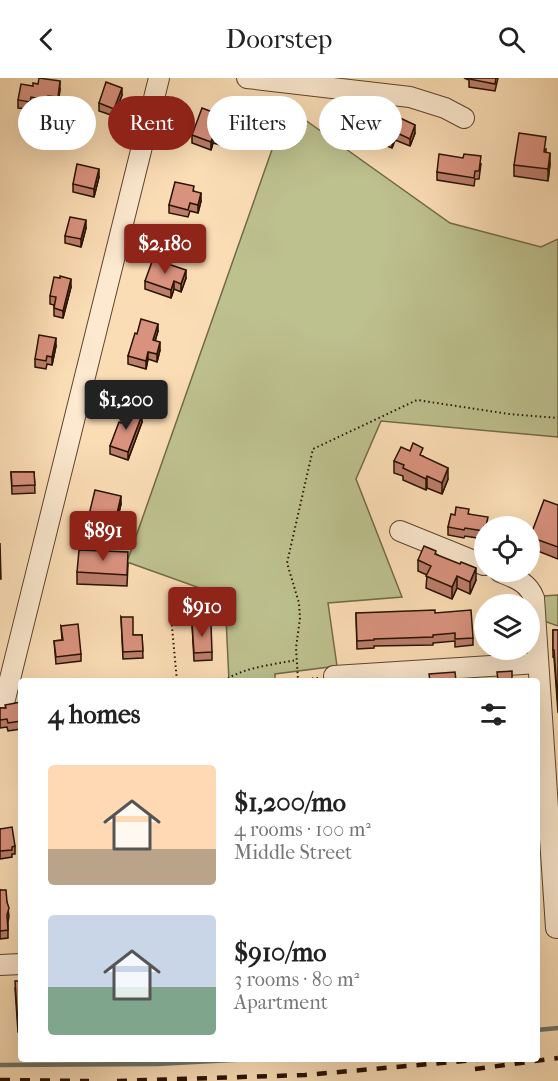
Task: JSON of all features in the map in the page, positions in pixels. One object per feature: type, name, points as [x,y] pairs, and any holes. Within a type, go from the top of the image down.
[{"type":"street","points":[[9,698],[159,78]]},
{"type":"street","points":[[248,78],[410,97],[445,108],[464,118]]},
{"type":"street","points":[[400,531],[474,561]]},
{"type":"street","points":[[522,582],[529,588],[534,598],[538,663],[550,726],[550,928]]},
{"type":"street","points":[[334,676],[538,663]]},
{"type":"street","points":[[0,965],[18,964]]},
{"type":"path","points":[[298,678],[296,648],[300,618],[299,603],[287,563],[313,449],[417,400],[509,414],[558,418]]},
{"type":"path","points":[[171,616],[177,678]]},
{"type":"path","points":[[229,678],[242,672],[296,660]]},
{"type":"path","points":[[316,678],[334,676]]},
{"type":"green space","points":[[307,121],[319,130],[319,150],[347,150],[450,223],[541,247],[558,239],[558,437],[381,421],[356,479],[402,597],[328,603],[337,666],[275,674],[275,678],[229,678],[225,597],[127,562],[272,150],[307,150]]},
{"type":"green space","points":[[558,595],[558,626],[544,621],[543,596]]},
{"type":"building","points":[[39,78],[60,81],[58,96],[19,96],[21,84],[33,86],[33,83],[38,84]]},
{"type":"building","points":[[469,78],[496,78],[495,84]]},
{"type":"building","points":[[106,82],[122,88],[119,96],[108,96],[108,107],[99,103]]},
{"type":"building","points":[[202,108],[207,110],[207,141],[195,136],[195,127]]},
{"type":"building","points":[[402,119],[415,125],[410,139],[402,135]]},
{"type":"building","points":[[519,133],[546,137],[544,152],[550,153],[548,169],[514,165]]},
{"type":"building","points":[[439,154],[463,158],[464,154],[481,156],[479,171],[475,171],[474,178],[437,172]]},
{"type":"building","points":[[77,164],[99,169],[94,189],[73,184]]},
{"type":"building","points":[[175,182],[194,186],[193,191],[201,193],[198,205],[190,203],[188,210],[169,205]]},
{"type":"building","points":[[70,217],[86,220],[81,239],[65,236]]},
{"type":"building","points":[[153,259],[186,270],[181,284],[174,281],[171,290],[145,281]]},
{"type":"building","points":[[60,276],[71,279],[63,311],[54,308],[56,297],[50,296],[54,277],[60,278]]},
{"type":"building","points":[[141,319],[158,324],[153,340],[160,342],[157,354],[148,352],[146,361],[128,356]]},
{"type":"building","points":[[39,335],[56,338],[52,357],[47,356],[46,361],[35,359]]},
{"type":"building","points":[[126,409],[142,415],[128,452],[110,446]]},
{"type":"building","points":[[413,443],[423,448],[420,455],[448,468],[442,483],[427,476],[426,479],[394,461],[401,447],[410,451]]},
{"type":"building","points":[[11,472],[34,472],[35,485],[12,486]]},
{"type":"building","points":[[95,490],[121,496],[116,518],[109,516],[106,528],[87,523]]},
{"type":"building","points":[[544,500],[558,505],[558,547],[540,541],[540,516],[538,516]]},
{"type":"building","points":[[456,507],[469,509],[468,514],[481,516],[474,516],[474,529],[465,528],[464,530],[448,527],[451,514],[455,515]]},
{"type":"building","points":[[424,546],[436,551],[435,554],[474,567],[474,573],[470,582],[457,576],[452,587],[426,576],[431,566],[418,560]]},
{"type":"building","points":[[79,550],[128,552],[127,575],[77,572]]},
{"type":"building","points":[[435,610],[435,613],[471,610],[473,638],[455,639],[455,633],[433,635],[433,637],[357,641],[356,613]]},
{"type":"building","points":[[121,617],[133,617],[133,635],[142,635],[143,651],[123,652]]},
{"type":"building","points":[[203,622],[203,625],[211,625],[212,652],[194,653],[192,623]]},
{"type":"building","points":[[78,624],[81,654],[56,657],[54,641],[63,640],[61,626]]},
{"type":"building","points":[[553,630],[558,630],[558,706],[553,650]]},
{"type":"building","points":[[512,671],[512,678],[498,678],[497,672]]},
{"type":"building","points":[[455,672],[456,678],[430,678],[429,674]]},
{"type":"building","points":[[18,703],[18,721],[8,723],[7,719],[0,720],[0,708],[6,708],[5,705]]},
{"type":"building","points":[[12,827],[15,846],[12,850],[0,851],[0,829]]},
{"type":"building","points":[[0,890],[6,890],[9,908],[8,930],[0,931]]},
{"type":"building","points":[[15,981],[18,981],[18,1025]]},
{"type":"waterway","points":[[540,1030],[558,1028]]},
{"type":"waterway","points":[[0,1065],[195,1062]]},
{"type":"railway","points":[[540,1060],[558,1058]]},
{"type":"railway","points":[[117,1081],[305,1075],[453,1062]]},
{"type":"railway","points":[[475,1069],[528,1062]]},
{"type":"railway","points":[[0,1080],[89,1081]]}]
